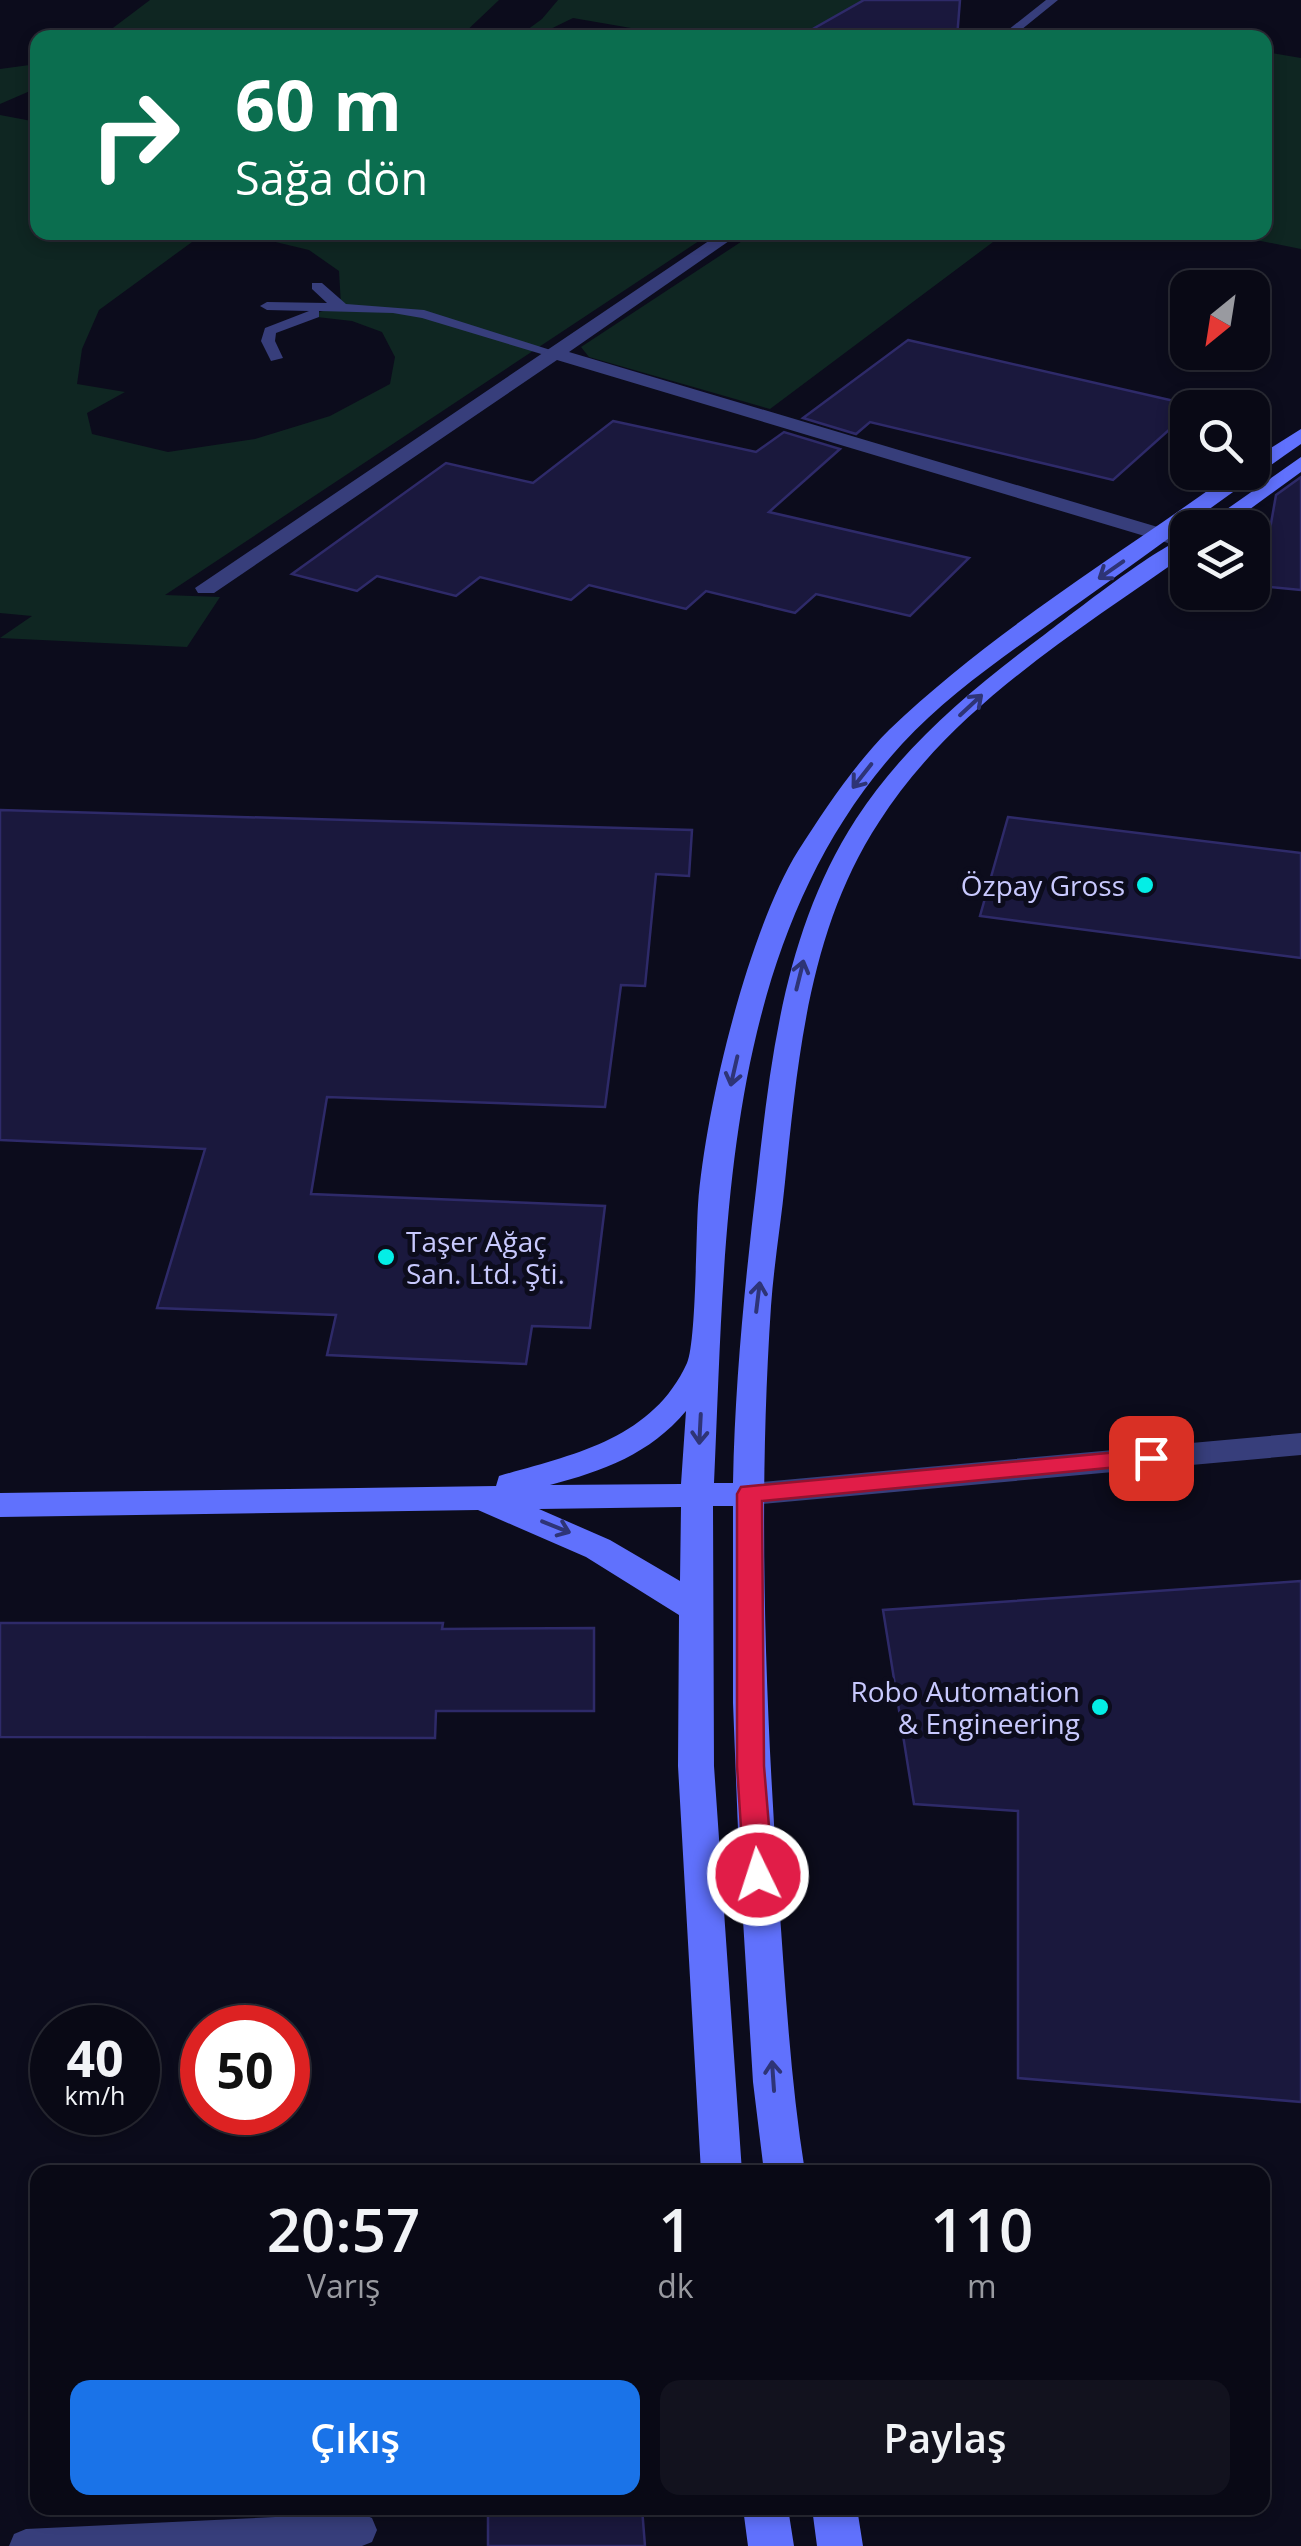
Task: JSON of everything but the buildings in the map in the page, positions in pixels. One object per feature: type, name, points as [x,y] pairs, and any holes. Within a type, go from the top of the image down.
[{"type":"main road","points":[[1270,457],[1301,435]]},
{"type":"main road","points":[[1235,510],[1301,463]]},
{"type":"main road","points":[[1210,510],[1230,490]]},
{"type":"main road","points":[[720,2165],[696,1766],[697,1494],[713,1198],[732,1081],[767,950],[808,855],[856,783],[916,718],[987,659],[1170,546]]},
{"type":"main road","points":[[783,2165],[750,1766],[750,1494],[755,1321],[778,1092],[799,975],[809,941],[841,868],[869,818],[901,776],[971,704],[1170,547]]},
{"type":"main road","points":[[464,1496],[570,1469],[619,1450],[649,1430],[704,1364]]},
{"type":"main road","points":[[0,1505],[750,1494]]},
{"type":"main road","points":[[464,1496],[574,1534],[651,1576],[696,1610]]},
{"type":"main road","points":[[767,2515],[771,2546]]},
{"type":"main road","points":[[835,2515],[840,2546]]},
{"type":"street","points":[[206,588],[722,240]]},
{"type":"street","points":[[553,354],[1170,537]]},
{"type":"street","points":[[750,1494],[1301,1444]]},
{"type":"lane","points":[[1014,30],[1052,0]]},
{"type":"lane","points":[[317,286],[341,306]]},
{"type":"lane","points":[[267,306],[341,306],[424,314],[553,354]]},
{"type":"lane","points":[[276,358],[268,340],[270,331],[341,306]]},
{"type":"lane","points":[[26,2546],[360,2530]]},
{"type":"green space","points":[[150,0],[499,0],[467,30],[110,30]]},
{"type":"green space","points":[[558,0],[901,0],[949,30],[642,30],[573,18],[548,30],[527,30]]},
{"type":"green space","points":[[1272,53],[1301,58],[1301,249],[1256,240],[1272,240]]},
{"type":"green space","points":[[30,65],[30,91],[0,104],[0,69]]},
{"type":"green space","points":[[0,115],[30,121],[30,240],[226,240],[192,242],[99,310],[82,349],[77,384],[125,392],[87,413],[92,434],[168,452],[255,439],[330,416],[390,384],[395,357],[382,332],[352,321],[308,316],[341,305],[339,271],[309,250],[267,240],[700,240],[165,595],[220,597],[187,647],[0,638],[32,616],[0,613]]},
{"type":"green space","points":[[744,240],[996,240],[770,409],[589,357],[581,347]]},
{"type":"place","name":"Özpay Gross","points":[[1145,885]]},
{"type":"place","name":"Taşer Ağaç San. Ltd. Şti.","points":[[386,1257]]},
{"type":"place","name":"Robo Automation & Engineering","points":[[1100,1707]]},
{"type":"route","points":[[758,1875],[750,1766],[750,1494],[1151,1458]]}]
